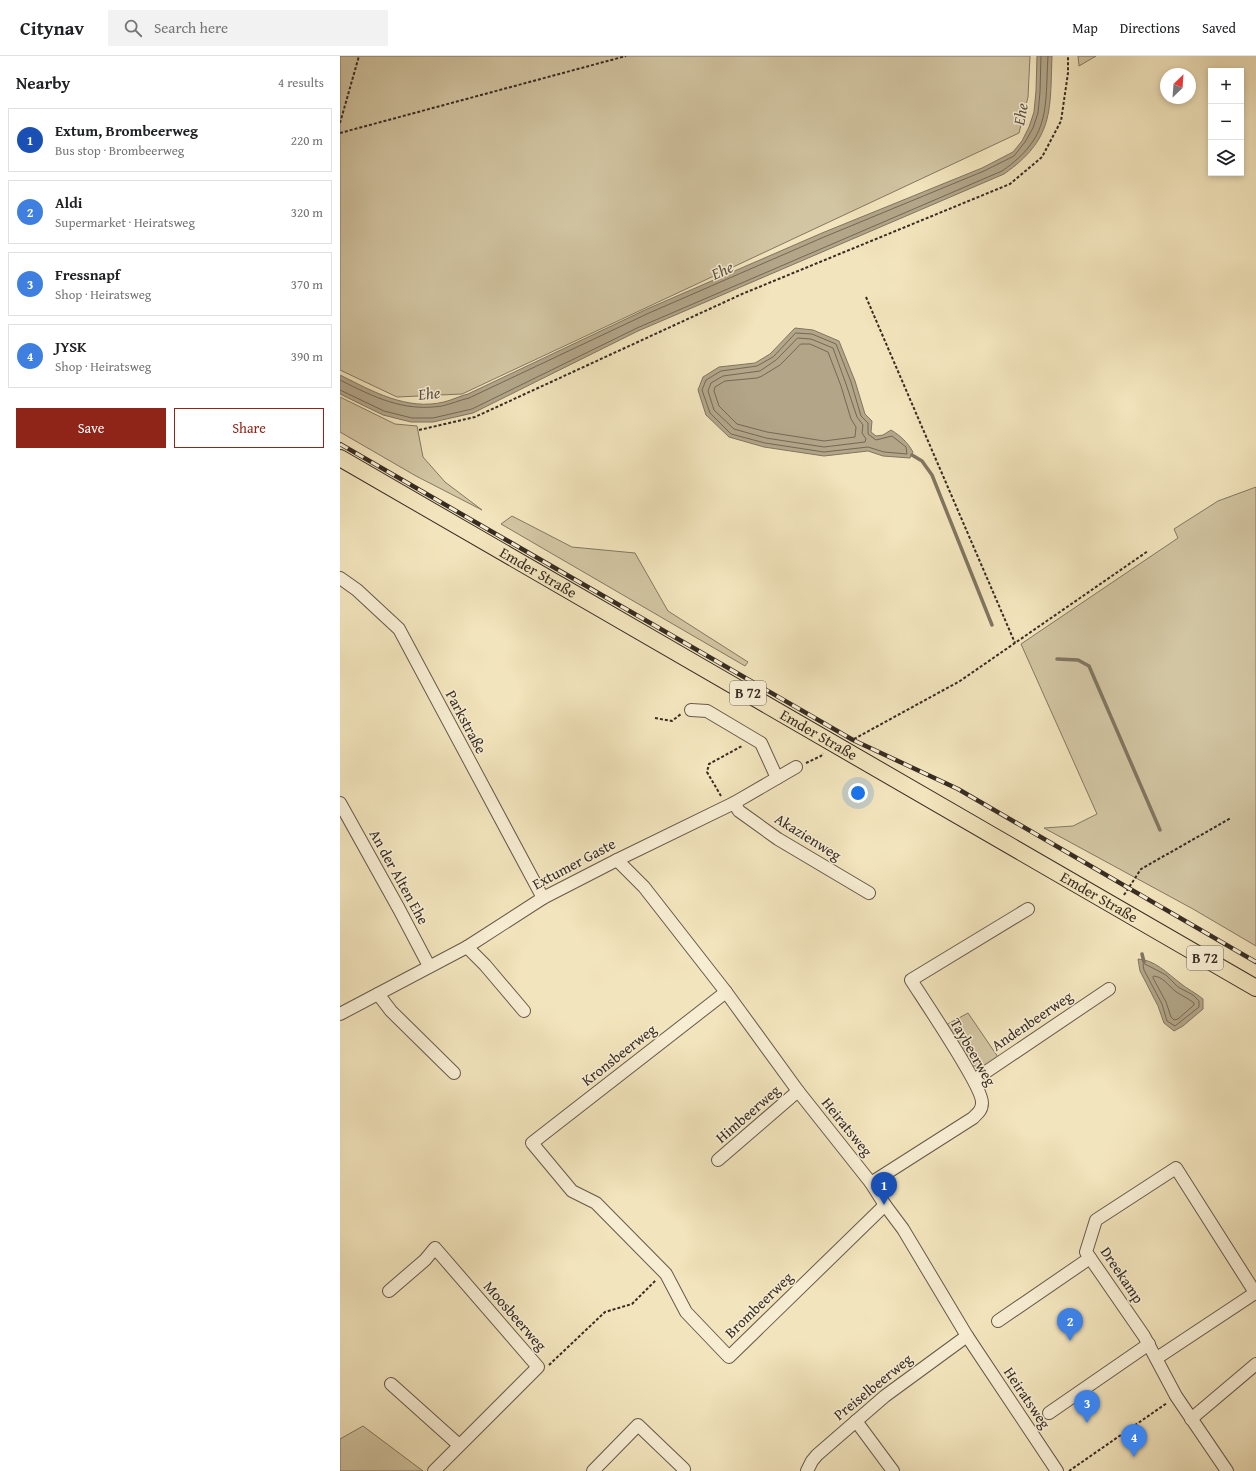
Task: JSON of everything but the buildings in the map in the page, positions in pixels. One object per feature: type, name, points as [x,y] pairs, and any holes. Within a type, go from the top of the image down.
[{"type":"main road","name":"Emder Straße","points":[[340,458],[1256,988]]},
{"type":"street","name":"Parkstraße","points":[[340,578],[356,590],[399,629],[543,898]]},
{"type":"street","points":[[691,710],[707,711],[761,743],[777,778]]},
{"type":"street","name":"Extumer Gaste","points":[[340,1014],[467,946],[543,898],[730,804],[796,767]]},
{"type":"street","name":"An der Alten Ehe","points":[[340,803],[429,966]]},
{"type":"street","name":"Akazienweg","points":[[730,804],[778,839],[869,893]]},
{"type":"street","name":"Heiratsweg","points":[[617,860],[644,887],[726,992],[798,1091],[871,1183],[903,1229],[966,1336],[1056,1471]]},
{"type":"street","name":"Taybeerweg","points":[[871,1183],[973,1118],[981,1110],[982,1101],[974,1080],[911,980],[1028,909]]},
{"type":"street","points":[[467,946],[524,1011]]},
{"type":"street","name":"Andenbeerweg","points":[[974,1080],[1109,989]]},
{"type":"street","name":"Kronsbeerweg","points":[[532,1143],[726,992]]},
{"type":"street","points":[[378,994],[391,1011],[454,1073]]},
{"type":"street","name":"Himbeerweg","points":[[718,1160],[798,1091]]},
{"type":"street","name":"Brombeerweg","points":[[532,1143],[572,1192],[596,1203],[666,1274],[686,1312],[729,1357],[885,1205]]},
{"type":"street","name":"Dreekamp","points":[[1227,1471],[1176,1396],[1149,1344],[1086,1252],[1096,1220],[1176,1168],[1256,1293]]},
{"type":"street","name":"Moosbeerweg","points":[[389,1291],[425,1260],[435,1248],[538,1367],[459,1444],[434,1471]]},
{"type":"street","points":[[998,1321],[1090,1258]]},
{"type":"street","points":[[1157,1358],[1256,1293]]},
{"type":"street","name":"Preiselbeerweg","points":[[807,1471],[812,1461],[885,1396],[966,1336]]},
{"type":"street","points":[[1050,1413],[1149,1344]]},
{"type":"street","points":[[1191,1419],[1256,1364]]},
{"type":"street","points":[[391,1384],[459,1444]]},
{"type":"street","points":[[856,1421],[893,1471]]},
{"type":"street","points":[[593,1471],[638,1425],[684,1469]]},
{"type":"path","points":[[340,123],[360,56]]},
{"type":"path","points":[[340,133],[626,56]]},
{"type":"path","points":[[419,430],[476,417],[742,294],[1010,184],[1042,158],[1061,121],[1068,73],[1068,56]]},
{"type":"path","points":[[866,297],[1015,644]]},
{"type":"path","points":[[847,750],[853,740],[960,681],[1148,551]]},
{"type":"path","points":[[655,718],[672,721],[681,714],[691,710]]},
{"type":"path","points":[[730,804],[707,772],[709,764],[749,742],[751,738]]},
{"type":"path","points":[[796,767],[821,756],[826,749]]},
{"type":"path","points":[[1116,906],[1141,869],[1231,818]]},
{"type":"path","points":[[538,1367],[550,1364],[606,1312],[632,1304],[659,1277],[666,1274]]},
{"type":"path","points":[[1069,1471],[1176,1396]]},
{"type":"shaded area","points":[[340,56],[1030,56],[1028,97],[1019,133],[462,394],[397,397],[340,370]]},
{"type":"shaded area","points":[[1078,56],[1096,56],[1079,66]]},
{"type":"shaded area","points":[[340,397],[395,424],[417,426],[423,457],[445,482],[482,510],[416,476],[340,432]]},
{"type":"shaded area","points":[[1256,487],[1256,946],[1193,909],[1044,828],[1073,826],[1097,814],[1021,644],[1178,538],[1174,529],[1218,501]]},
{"type":"shaded area","points":[[512,516],[572,547],[635,553],[668,611],[748,662],[745,666],[501,524]]},
{"type":"shaded area","points":[[968,1013],[998,1057],[987,1065],[980,1067],[972,1065],[946,1025]]},
{"type":"shaded area","points":[[363,1426],[423,1471],[340,1471],[340,1439]]},
{"type":"water","points":[[1037,56],[1052,56],[1051,93],[1046,122],[1041,136],[1032,149],[1004,174],[638,331],[473,413],[433,422],[411,422],[383,415],[340,394],[340,375],[377,393],[403,402],[430,404],[444,402],[468,394],[647,309],[822,233],[982,168],[1013,152],[1022,141],[1029,127],[1034,112]]},
{"type":"water","points":[[795,328],[813,330],[839,341],[855,381],[865,414],[872,421],[871,432],[876,436],[883,435],[891,430],[895,432],[904,440],[913,452],[910,458],[883,456],[868,451],[824,456],[764,447],[729,437],[706,415],[698,390],[703,377],[719,367],[755,363],[770,354]]},
{"type":"water","points":[[1138,959],[1155,964],[1203,999],[1203,1009],[1183,1026],[1174,1031],[1164,1023],[1158,1006],[1140,971]]},
{"type":"waterway","points":[[912,455],[922,461],[932,475],[992,625]]},
{"type":"waterway","points":[[1057,659],[1078,660],[1089,666],[1160,830]]},
{"type":"waterway","points":[[1142,954],[1144,962]]},
{"type":"railway","points":[[340,444],[853,740],[958,789],[1256,962]]},
{"type":"place","name":"Extum, Brombeerweg","points":[[884,1205]]},
{"type":"place","name":"Aldi","points":[[1070,1341]]},
{"type":"place","name":"Fressnapf","points":[[1087,1423]]},
{"type":"place","name":"JYSK","points":[[1134,1457]]},
{"type":"water label","name":"Ehe","points":[[1020,114]]},
{"type":"water label","name":"Ehe","points":[[722,270]]},
{"type":"water label","name":"Ehe","points":[[429,393]]}]
